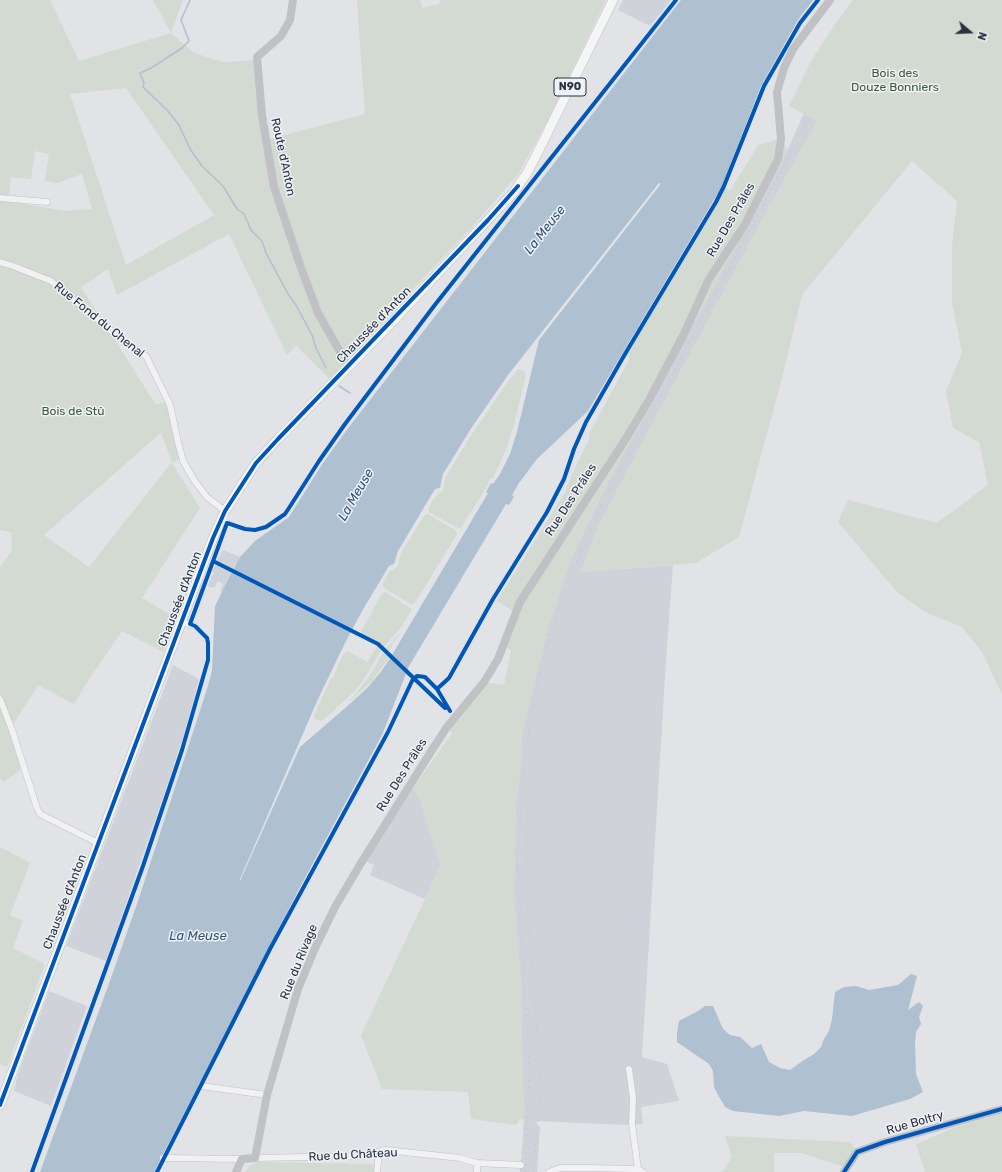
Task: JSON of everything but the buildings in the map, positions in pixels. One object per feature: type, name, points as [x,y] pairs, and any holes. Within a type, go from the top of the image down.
[{"type":"main road","name":"Chaussée d'Anton","points":[[0,1105],[221,520],[256,464],[488,220],[518,186],[552,124],[613,0]]},
{"type":"street","name":"Route d'Anton","points":[[293,0],[290,20],[281,36],[257,57],[262,115],[274,187],[301,268],[318,313],[348,366]]},
{"type":"street","name":"Rue Des Prâles","points":[[371,846],[447,727],[484,682],[498,659],[520,602],[625,440],[649,400],[683,336],[709,279],[744,226],[778,159],[782,139],[777,92],[784,68],[793,49],[830,0]]},
{"type":"street","points":[[0,198],[46,202]]},
{"type":"street","name":"Rue Fond du Chenal","points":[[0,262],[51,281],[127,344],[146,356],[170,405],[183,461],[194,480],[207,497],[226,511]]},
{"type":"street","points":[[221,520],[232,526]]},
{"type":"street","points":[[182,622],[195,626]]},
{"type":"street","points":[[0,699],[40,814],[98,844]]},
{"type":"street","name":"Rue du Rivage","points":[[255,1158],[267,1095],[298,989],[316,946],[335,907],[371,846]]},
{"type":"street","points":[[549,1172],[560,1168],[640,1171],[632,1124],[633,1098],[629,1069]]},
{"type":"street","points":[[201,1086],[267,1095]]},
{"type":"street","name":"Rue Boltry","points":[[844,1172],[857,1152],[885,1142],[1002,1109]]},
{"type":"street","name":"Rue du Château","points":[[255,1158],[358,1156],[386,1150],[460,1158],[477,1163],[521,1165]]},
{"type":"street","points":[[377,1172],[379,1152]]},
{"type":"street","points":[[163,1158],[255,1158]]},
{"type":"street","points":[[236,1172],[242,1159]]},
{"type":"street","points":[[477,1163],[477,1172]]},
{"type":"shaded area","points":[[623,0],[671,0],[650,26],[618,10]]},
{"type":"shaded area","points":[[804,113],[818,120],[784,180],[598,527],[581,572],[673,565],[642,1057],[667,1064],[679,1101],[641,1107],[643,1124],[627,1125],[535,1121],[540,1127],[537,1172],[520,1172],[524,1120],[520,971],[514,898],[516,804],[521,763],[522,734],[547,631],[570,561],[606,486],[788,149]]},
{"type":"shaded area","points":[[223,550],[240,557],[230,573],[253,584],[241,601],[220,591],[223,584],[218,581],[214,588],[208,586],[214,573],[212,571],[217,565],[217,560]]},
{"type":"shaded area","points":[[173,665],[199,679],[187,724],[170,777],[106,961],[66,946]]},
{"type":"shaded area","points":[[413,788],[419,796],[441,865],[425,899],[370,875],[374,865],[365,861]]},
{"type":"shaded area","points":[[49,991],[87,1006],[51,1106],[14,1091],[18,1074]]},
{"type":"green space","name":"Bois de Stû","points":[[0,0],[50,0],[79,61],[171,33],[194,53],[223,62],[257,60],[266,140],[365,114],[357,0],[420,0],[422,8],[438,4],[441,0],[606,0],[548,120],[519,173],[471,228],[348,358],[337,343],[348,366],[333,382],[296,346],[287,355],[229,234],[117,295],[108,269],[81,287],[156,405],[166,401],[181,458],[172,463],[200,508],[142,598],[177,619],[163,652],[122,631],[74,704],[38,685],[12,726],[0,693],[0,567],[12,551],[11,532],[0,530]],"holes":[[[126,88],[214,215],[126,265],[70,94]],[[35,151],[49,154],[45,181],[57,183],[82,174],[92,209],[64,211],[8,201],[11,177],[31,179]],[[161,433],[172,462],[89,567],[44,535]]]},
{"type":"green space","points":[[153,0],[183,0],[171,33]]},
{"type":"green space","name":"Bois des Douze Bonniers","points":[[853,0],[1002,0],[1002,694],[982,652],[962,627],[925,612],[897,592],[838,522],[848,500],[937,523],[988,485],[979,442],[953,428],[946,391],[962,353],[952,302],[952,246],[957,201],[912,161],[802,295],[782,378],[739,537],[696,563],[581,572],[598,527],[817,121],[789,106],[811,61]]},
{"type":"green space","points":[[781,139],[788,150],[606,486],[570,561],[547,631],[522,734],[521,763],[516,804],[514,898],[520,971],[524,1120],[520,1119],[517,1125],[471,1119],[468,1092],[382,1089],[361,1035],[441,865],[419,796],[413,788],[452,733],[449,729],[487,683],[504,685],[511,650],[503,645],[516,613],[497,601],[566,491],[572,474],[589,440],[589,434],[630,358],[625,354],[724,186],[730,191],[758,145]]},
{"type":"green space","points":[[518,369],[523,370],[526,375],[507,447],[494,476],[492,479],[490,478],[489,483],[461,528],[458,528],[429,512],[428,509],[434,498],[443,490],[446,477],[468,440]]},
{"type":"green space","points":[[427,514],[455,530],[457,534],[415,603],[411,604],[386,589],[383,586],[383,583],[389,572],[398,566],[401,553],[424,516]]},
{"type":"green space","points":[[385,592],[412,609],[402,626],[384,647],[361,634],[381,595]]},
{"type":"green space","points":[[403,629],[393,643],[389,652],[386,649]]},
{"type":"green space","points":[[377,647],[381,650],[366,676],[354,692],[322,721],[315,719],[314,716],[319,704],[331,679],[334,677],[343,655],[347,651],[368,662]]},
{"type":"green space","points":[[383,653],[389,658],[372,681],[348,703],[368,678]]},
{"type":"green space","points":[[0,706],[23,768],[4,782],[0,778]]},
{"type":"green space","points":[[0,847],[30,863],[10,915],[23,921],[13,948],[45,964],[7,1067],[0,1064]]},
{"type":"green space","points":[[1002,1113],[1002,1172],[925,1172],[916,1144],[954,1128]]},
{"type":"green space","points":[[725,1136],[850,1142],[857,1152],[847,1168],[802,1153],[774,1153],[774,1172],[722,1172],[732,1157]]},
{"type":"green space","points":[[258,1162],[376,1164],[375,1172],[245,1172],[251,1165]]},
{"type":"water","name":"La Meuse","points":[[681,0],[813,0],[798,20],[761,86],[721,188],[588,411],[537,459],[519,483],[512,495],[514,497],[509,505],[506,504],[409,666],[382,735],[299,889],[154,1172],[40,1172],[138,901],[207,689],[212,671],[215,606],[240,557],[255,541],[289,517],[323,463],[349,427]],"holes":[[[660,183],[660,185],[539,340],[517,432],[510,454],[500,474],[493,484],[491,483],[486,492],[488,493],[380,673],[352,702],[300,747],[240,881],[318,699],[345,643],[389,566],[394,564],[398,551],[435,489],[440,488],[443,474],[472,427],[508,375]]]},
{"type":"water","points":[[911,974],[917,976],[908,1010],[919,1002],[923,1006],[919,1017],[921,1024],[916,1032],[915,1043],[916,1074],[923,1092],[910,1099],[852,1116],[804,1111],[779,1116],[733,1111],[725,1107],[718,1095],[714,1087],[713,1071],[709,1064],[677,1042],[679,1021],[705,1006],[713,1006],[723,1029],[730,1035],[740,1037],[752,1048],[761,1044],[769,1062],[780,1068],[790,1070],[814,1054],[821,1047],[829,1031],[835,992],[844,987],[856,986],[869,990],[898,985]]},
{"type":"waterway","points":[[190,0],[181,20],[189,41],[182,48],[151,68],[140,73],[144,83],[143,87],[167,110],[179,125],[190,149],[202,166],[223,186],[237,209],[244,214],[251,230],[262,241],[266,253],[312,335],[316,348],[326,368]]},
{"type":"waterway","points":[[339,386],[350,393]]},
{"type":"railway","points":[[525,1172],[529,1081],[528,1038],[520,925],[518,858],[525,761],[531,716],[544,656],[570,577],[602,505],[810,117]]},
{"type":"railway","points":[[528,809],[526,888],[541,1095],[533,1172]]},
{"type":"cycle path","points":[[32,1172],[143,866],[182,750],[208,660],[207,638],[195,626],[190,624],[227,523],[245,529],[255,530],[266,527],[285,514],[345,424],[434,306],[676,0]]},
{"type":"cycle path","points":[[437,689],[449,678],[493,599],[547,512],[564,479],[574,449],[586,422],[716,202],[724,186],[764,86],[800,23],[818,0]]},
{"type":"cycle path","points":[[0,1105],[213,538],[225,511],[256,463],[488,220],[518,186]]},
{"type":"cycle path","points":[[213,561],[378,644],[445,708]]},
{"type":"cycle path","points":[[157,1172],[270,949],[388,732],[412,681],[417,676],[425,677],[437,689],[450,711]]},
{"type":"cycle path","points":[[844,1172],[857,1152],[885,1142],[1002,1109]]}]
